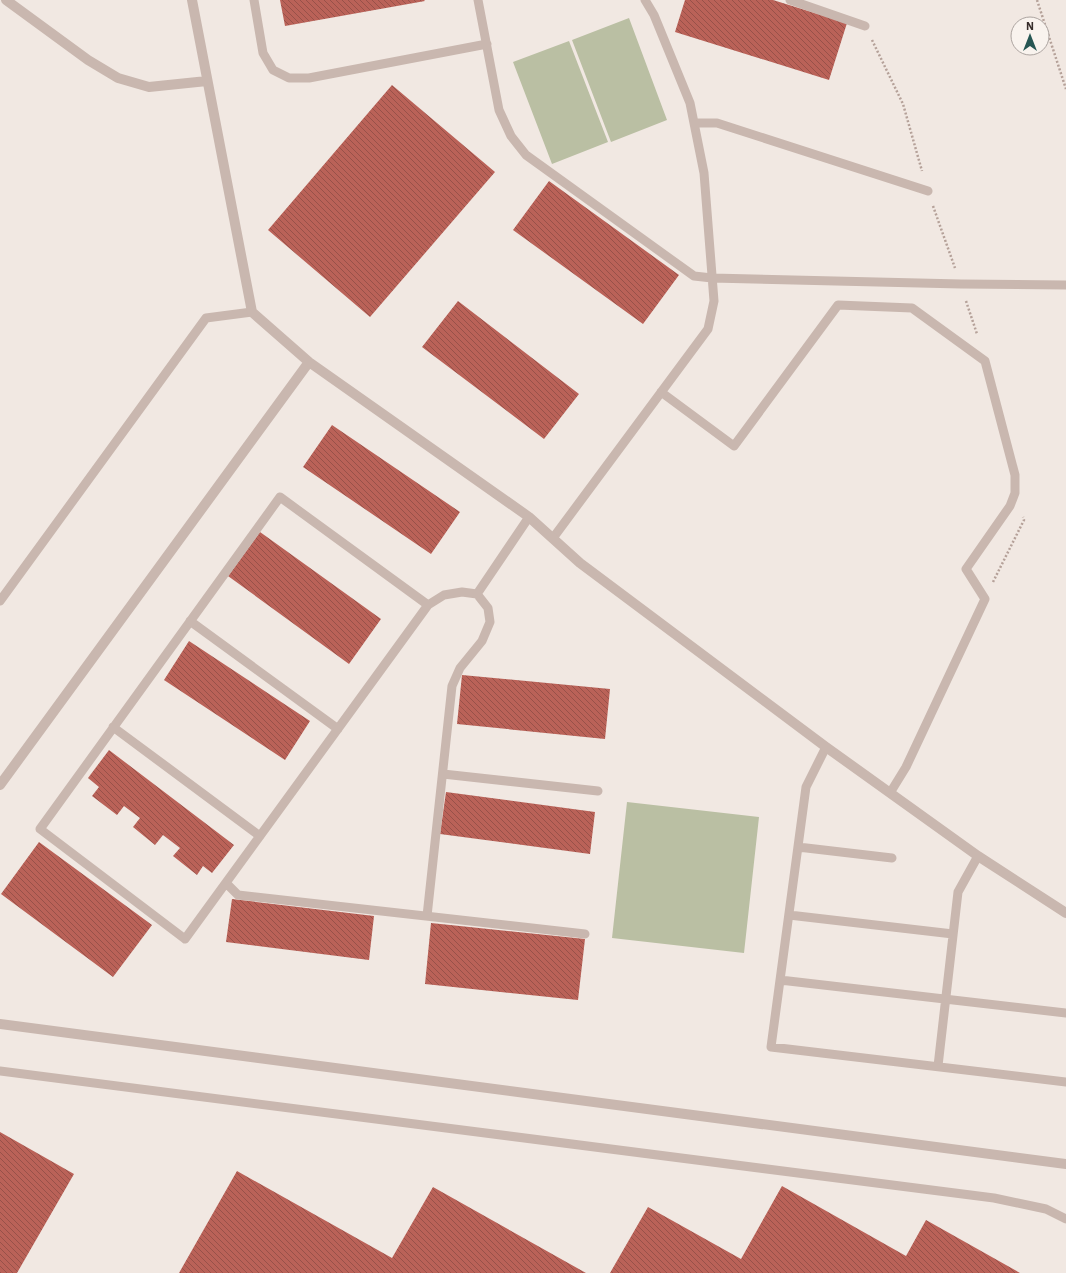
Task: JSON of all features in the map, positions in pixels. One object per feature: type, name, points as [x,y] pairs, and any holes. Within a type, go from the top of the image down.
[{"type":"street","points":[[6,0],[88,60],[118,78],[149,87],[207,81]]},
{"type":"street","points":[[192,0],[252,312],[309,362],[529,517],[580,563],[826,747],[978,856],[1066,913]]},
{"type":"street","points":[[0,785],[309,362]]},
{"type":"street","points":[[0,1024],[1066,1164]]},
{"type":"lane","points":[[254,0],[263,53],[273,70],[289,78],[309,78],[487,44]]},
{"type":"lane","points":[[478,0],[499,110],[511,136],[526,155],[694,276],[712,278],[1066,286]]},
{"type":"lane","points":[[553,538],[708,329],[714,301],[704,173],[690,103],[654,15],[645,0]]},
{"type":"lane","points":[[790,0],[865,26]]},
{"type":"lane","points":[[694,123],[717,123],[928,191]]},
{"type":"lane","points":[[661,392],[734,446],[838,305],[912,308],[985,361],[1015,475],[1015,493],[1010,506],[966,570],[985,599],[906,767],[890,793]]},
{"type":"lane","points":[[0,601],[206,318],[252,312]]},
{"type":"lane","points":[[427,916],[452,686],[460,668],[482,642],[490,622],[488,608],[477,594],[462,592],[444,595],[428,605],[185,939],[40,828],[280,497],[428,605]]},
{"type":"lane","points":[[477,594],[529,517]]},
{"type":"lane","points":[[190,621],[338,729]]},
{"type":"lane","points":[[113,727],[260,836]]},
{"type":"lane","points":[[826,747],[806,787],[771,1047],[1066,1082]]},
{"type":"lane","points":[[443,774],[598,791]]},
{"type":"lane","points":[[798,848],[892,858]]},
{"type":"lane","points":[[938,1066],[958,892],[978,856]]},
{"type":"lane","points":[[226,884],[238,895],[585,934]]},
{"type":"lane","points":[[789,915],[953,934]]},
{"type":"lane","points":[[780,980],[1066,1013]]},
{"type":"lane","points":[[0,1071],[994,1198],[1046,1209],[1066,1219]]},
{"type":"path","points":[[1037,0],[1066,89]]},
{"type":"path","points":[[865,26],[903,104],[928,191],[961,284],[985,361]]},
{"type":"path","points":[[985,599],[1024,520],[1015,493]]},
{"type":"green space","points":[[629,18],[667,120],[611,142],[572,40]]},
{"type":"green space","points":[[569,41],[608,142],[552,164],[513,62]]},
{"type":"green space","points":[[627,802],[759,817],[744,953],[612,938]]},
{"type":"building","points":[[280,0],[424,0],[425,1],[285,26]]},
{"type":"building","points":[[685,0],[773,0],[847,23],[829,80],[675,32]]},
{"type":"building","points":[[392,85],[495,172],[370,317],[268,230]]},
{"type":"building","points":[[549,181],[679,275],[643,324],[513,230]]},
{"type":"building","points":[[458,301],[579,394],[544,439],[422,347]]},
{"type":"building","points":[[332,425],[460,512],[431,554],[303,467]]},
{"type":"building","points":[[260,532],[381,619],[349,664],[228,576]]},
{"type":"building","points":[[189,641],[310,721],[285,760],[164,680]]},
{"type":"building","points":[[462,675],[610,689],[605,739],[457,724]]},
{"type":"building","points":[[109,750],[234,845],[212,873],[203,866],[197,875],[173,856],[180,848],[163,835],[155,845],[133,827],[140,818],[124,806],[117,815],[92,796],[99,787],[88,778]]},
{"type":"building","points":[[446,792],[595,812],[590,854],[440,834]]},
{"type":"building","points":[[39,842],[152,925],[113,977],[1,894]]},
{"type":"building","points":[[232,899],[374,916],[369,960],[226,942]]},
{"type":"building","points":[[431,923],[585,939],[578,1000],[425,984]]},
{"type":"building","points":[[0,1132],[74,1174],[17,1273],[0,1273]]},
{"type":"building","points":[[237,1171],[392,1258],[433,1187],[586,1273],[179,1273]]},
{"type":"building","points":[[782,1186],[906,1256],[926,1220],[1020,1273],[610,1273],[648,1207],[741,1259]]}]
